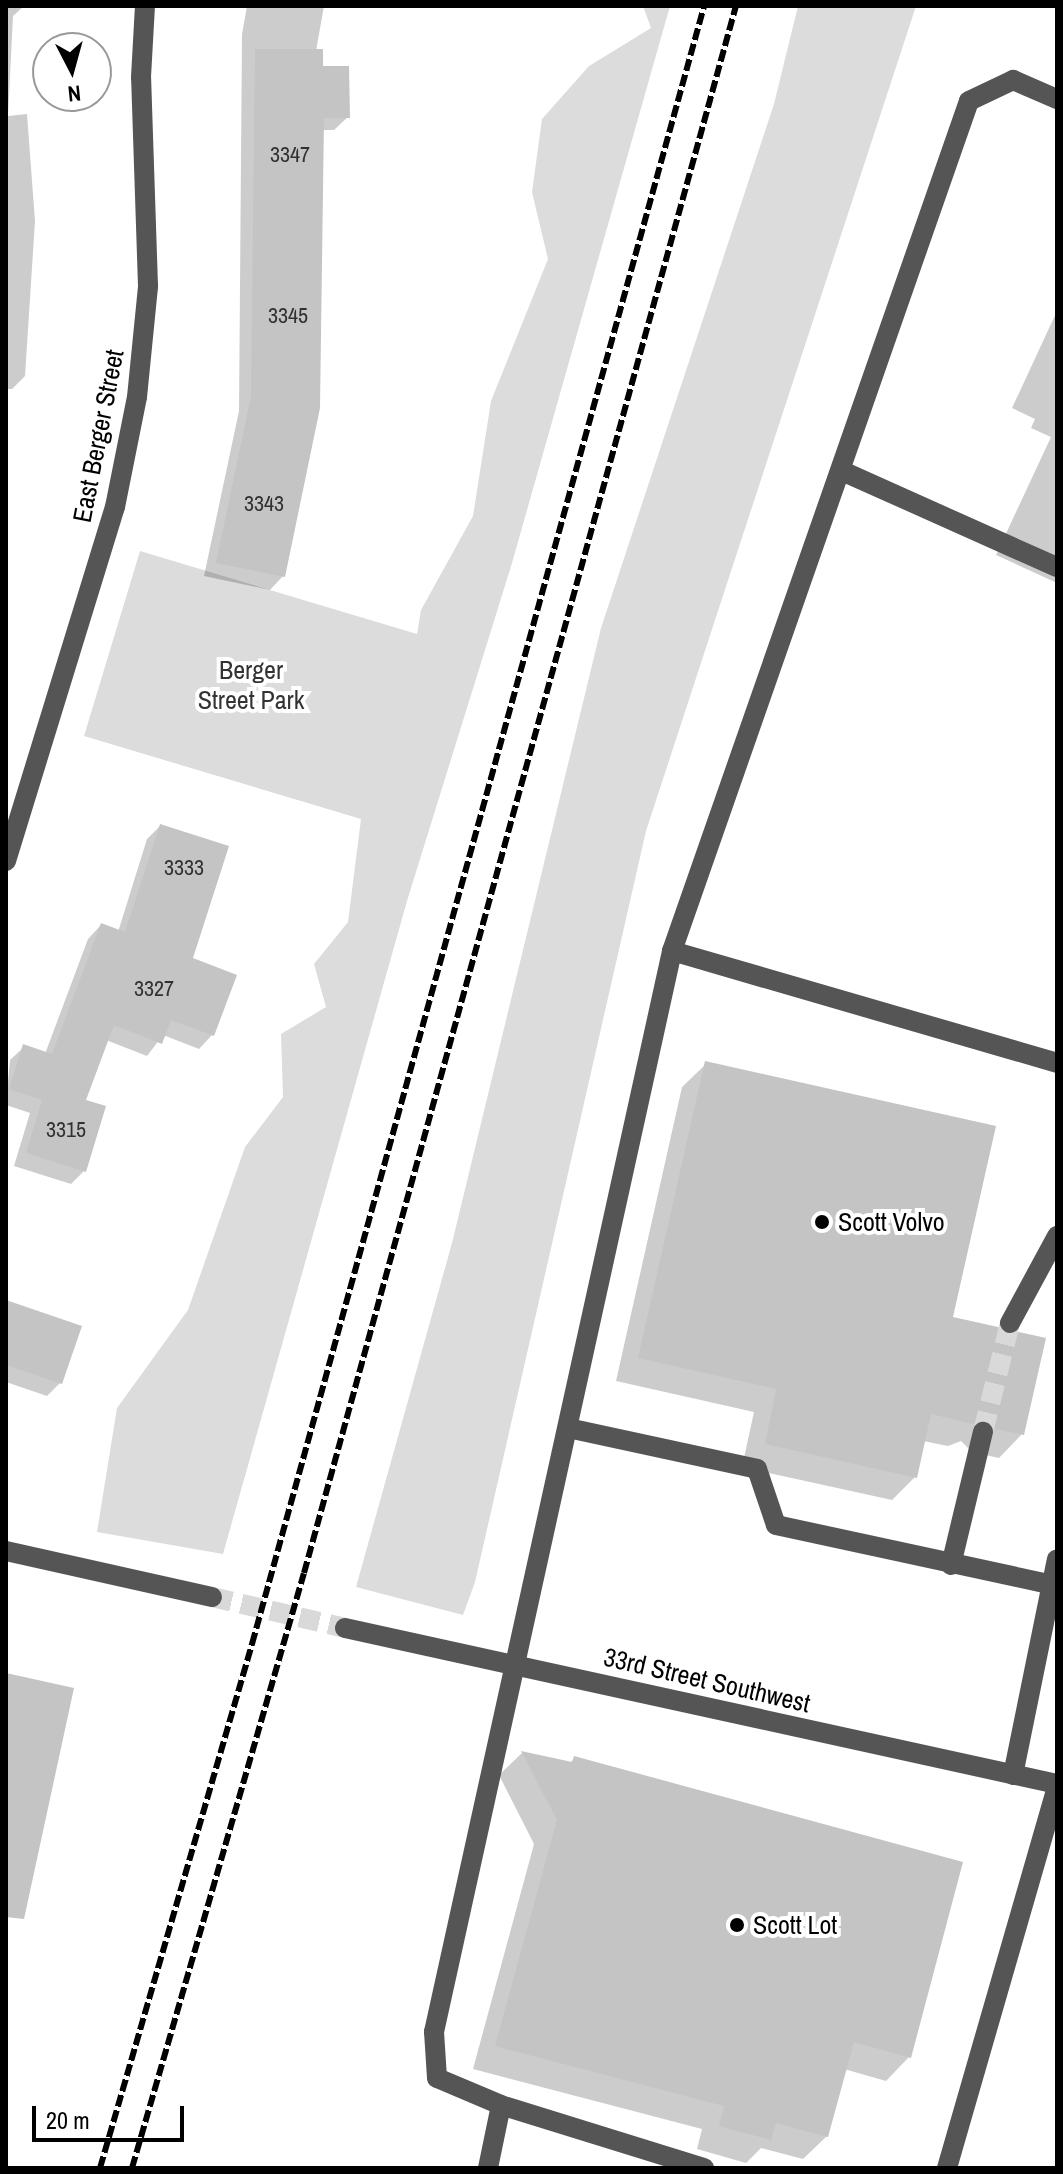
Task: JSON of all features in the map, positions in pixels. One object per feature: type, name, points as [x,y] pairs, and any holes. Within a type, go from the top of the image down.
[{"type":"street","name":"East Berger Street","points":[[6,861],[115,507],[137,397],[148,286],[141,77],[145,6]]},
{"type":"street","points":[[704,2168],[501,2105],[437,2078],[434,2032],[672,951],[969,101],[1013,80],[1057,99]]},
{"type":"street","points":[[842,471],[1057,567]]},
{"type":"street","points":[[672,951],[1057,1063]]},
{"type":"street","points":[[1010,1323],[1057,1236]]},
{"type":"street","points":[[568,1428],[757,1469],[776,1525],[1050,1584]]},
{"type":"street","points":[[951,1565],[983,1432]]},
{"type":"street","points":[[6,1551],[212,1597]]},
{"type":"street","points":[[1013,1775],[1050,1626],[1050,1584],[1057,1559]]},
{"type":"street","name":"33rd Street Southwest","points":[[345,1628],[1057,1786]]},
{"type":"street","points":[[947,2168],[1057,1786]]},
{"type":"street","points":[[488,2168],[501,2105]]},
{"type":"green space","name":"Berger Street Park","points":[[643,6],[670,6],[512,563],[407,901],[223,1554],[97,1532],[117,1408],[188,1310],[245,1147],[283,1097],[281,1034],[326,1007],[314,964],[348,922],[361,819],[84,736],[140,551],[417,634],[421,610],[473,516],[491,401],[548,259],[532,192],[542,119],[589,66],[651,28]]},
{"type":"green space","points":[[798,6],[916,6],[646,831],[475,1582],[463,1615],[356,1587],[452,1243],[601,628],[774,104]]},
{"type":"building","points":[[255,49],[323,49],[323,66],[349,66],[350,118],[324,118],[320,408],[285,577],[216,563],[251,396]]},
{"type":"building","points":[[160,824],[229,846],[193,958],[237,975],[214,1036],[171,1020],[162,1044],[114,1025],[86,1100],[106,1106],[86,1172],[26,1153],[42,1100],[9,1089],[23,1044],[52,1054],[101,923],[125,932]]},
{"type":"building","name":"Scott Volvo","points":[[705,1061],[996,1126],[953,1317],[998,1327],[1010,1336],[1019,1332],[1046,1338],[1024,1435],[996,1429],[985,1419],[973,1424],[931,1414],[917,1478],[765,1444],[776,1389],[638,1358]]},
{"type":"building","points":[[6,1300],[82,1326],[62,1384],[6,1365]]},
{"type":"building","points":[[6,1673],[74,1688],[24,1919],[6,1917]]},
{"type":"building","name":"Scott Lot","points":[[521,1751],[572,1762],[574,1756],[963,1862],[911,2058],[854,2042],[828,2137],[776,2123],[771,2140],[719,2126],[724,2106],[495,2046],[557,1820]]},
{"type":"tunnel","points":[[983,1432],[1010,1323]]},
{"type":"tunnel","points":[[212,1597],[345,1628]]},
{"type":"railway","points":[[100,2168],[252,1644],[704,6]]},
{"type":"railway","points":[[132,2168],[304,1573],[736,6]]},
{"type":"place","name":"Scott Volvo","points":[[822,1222]]},
{"type":"place","name":"Scott Lot","points":[[737,1925]]}]
